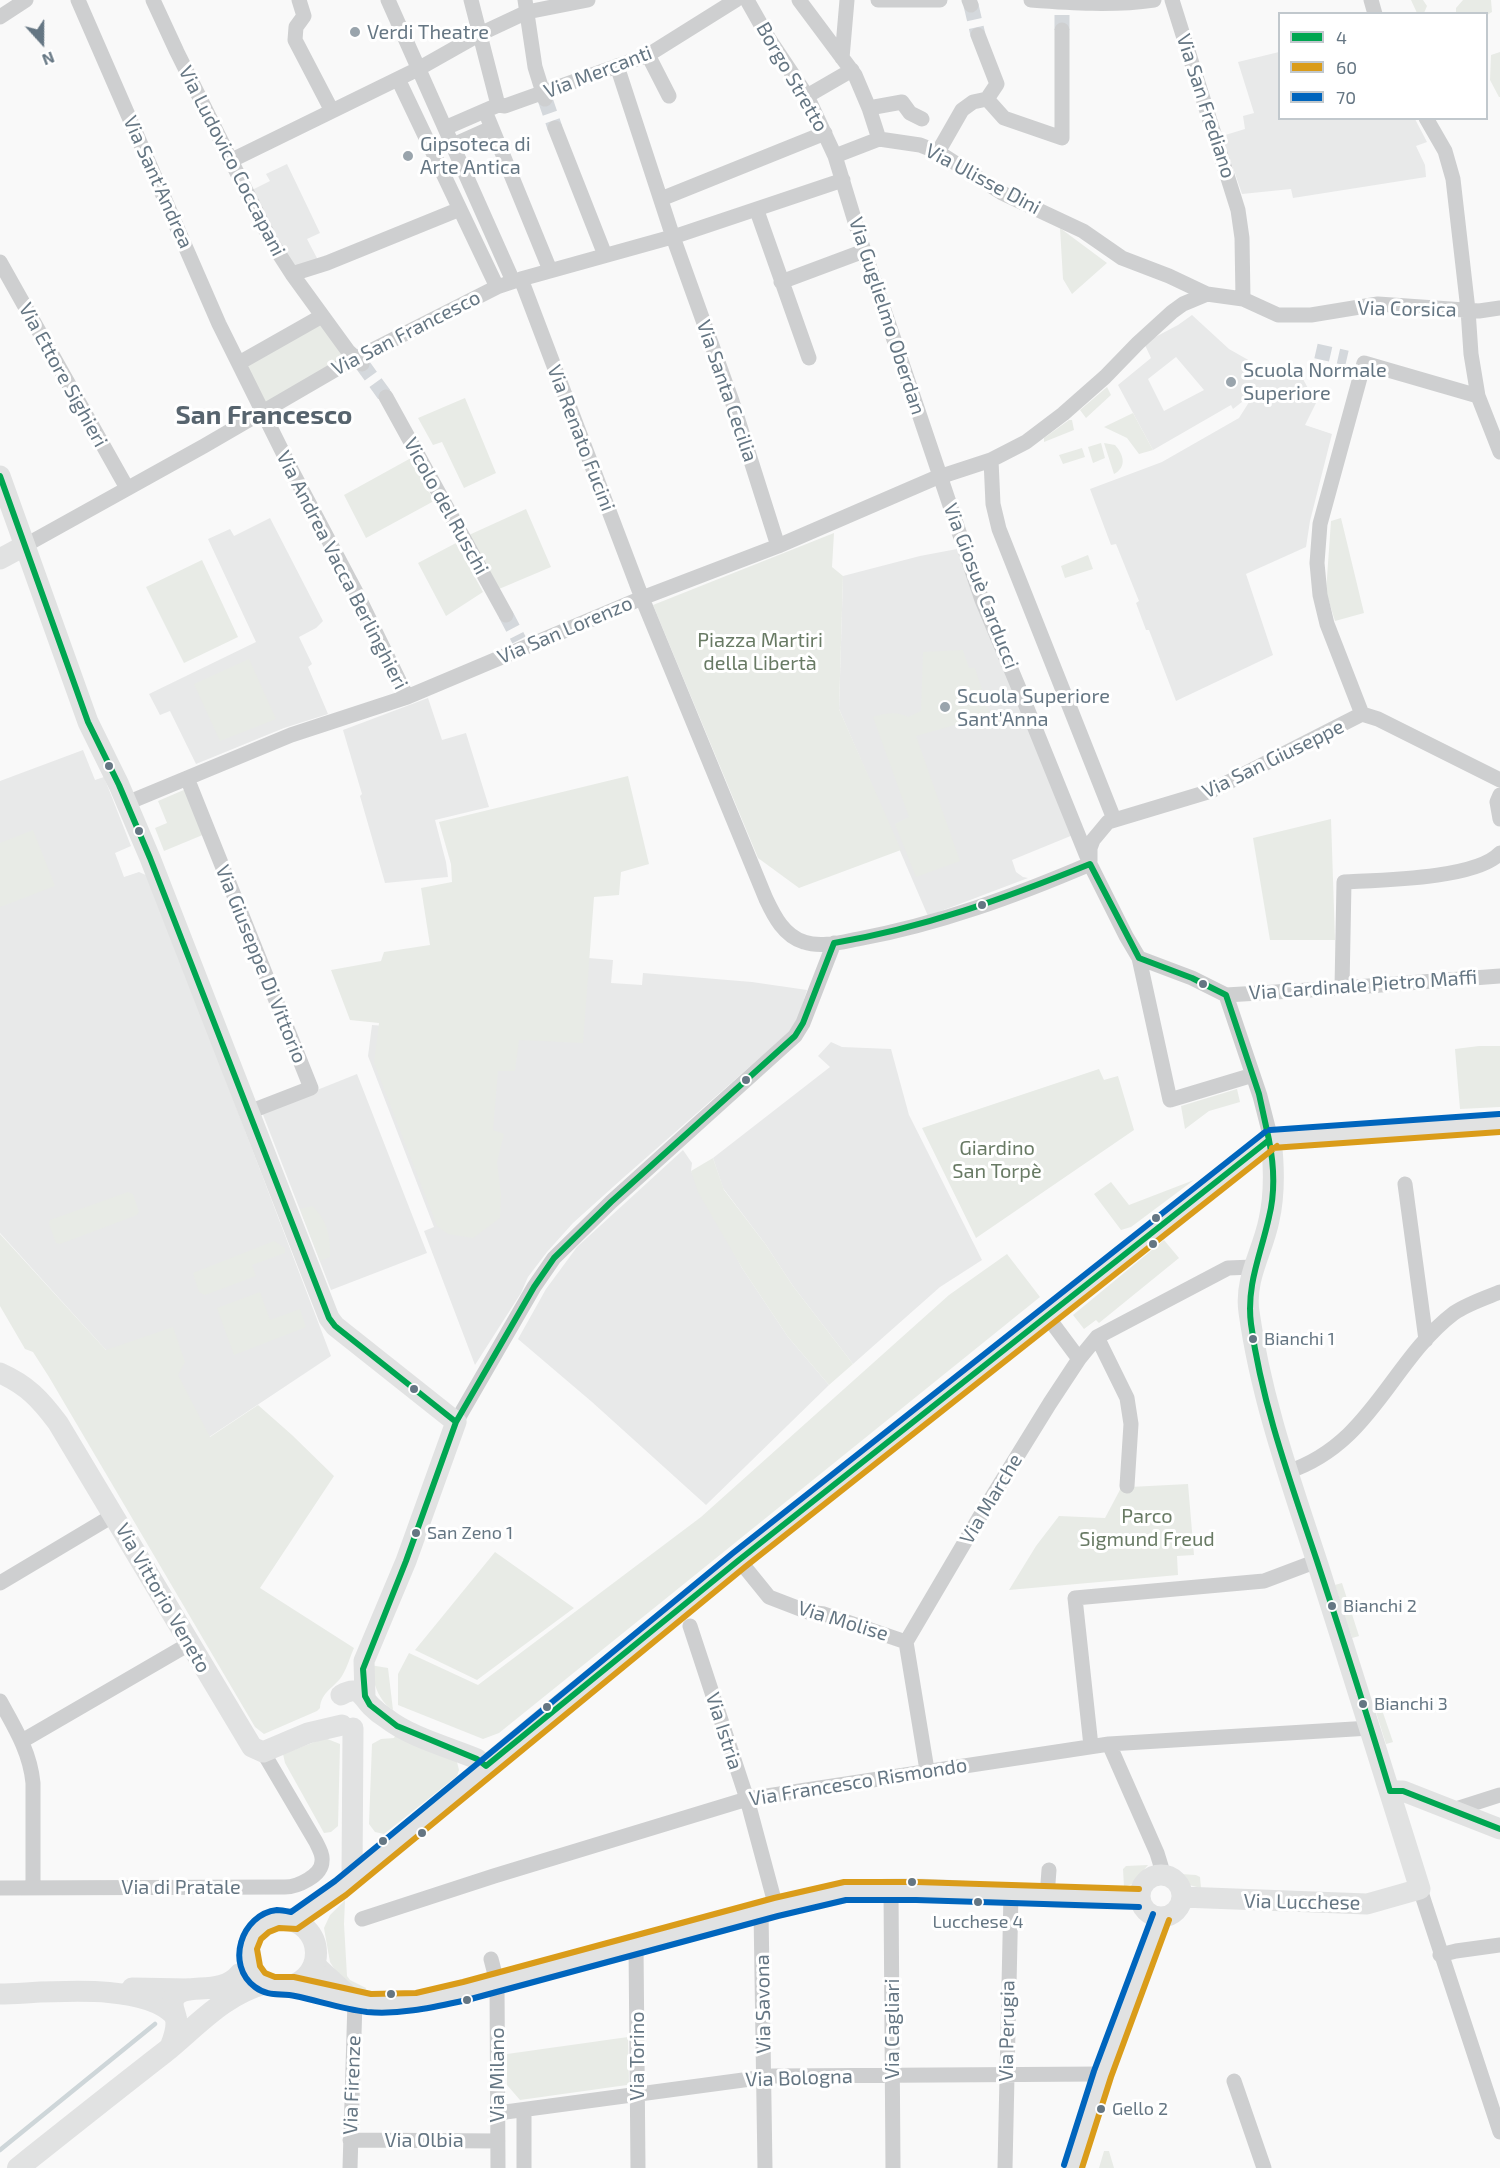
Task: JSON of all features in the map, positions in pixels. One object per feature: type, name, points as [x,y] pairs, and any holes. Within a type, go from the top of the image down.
[{"type":"main road","points":[[293,1921],[346,1883],[739,1560],[1270,1139],[1500,1123]]},
{"type":"main road","points":[[311,1935],[346,1883]]},
{"type":"main road","points":[[200,2021],[186,2024],[176,2016],[172,2008],[174,1998],[180,1992],[188,1989],[215,1989],[230,1983],[239,1975],[248,1956],[251,1939],[262,1926],[275,1920],[293,1921],[305,1928],[311,1935],[316,1948],[314,1964],[306,1978],[292,1986],[282,1988],[266,1983],[254,1973],[248,1956]]},
{"type":"main road","points":[[18,2168],[224,2001],[266,1983]]},
{"type":"main road","points":[[171,2046],[175,2034],[176,2016]]},
{"type":"street","points":[[0,17],[26,0]]},
{"type":"street","name":"Via Sant'Andrea","points":[[78,0],[210,302],[263,411]]},
{"type":"street","name":"Via Ludovico Coccapani","points":[[153,0],[272,243],[322,316],[358,361]]},
{"type":"street","points":[[299,0],[304,16],[296,27],[295,40],[332,111]]},
{"type":"street","name":"Via Renato Fucini","points":[[388,0],[517,280],[642,598]]},
{"type":"street","points":[[471,0],[480,34],[491,108],[491,128],[550,270]]},
{"type":"street","points":[[230,161],[418,69],[526,6],[588,0]]},
{"type":"street","name":"Via Mercanti","points":[[445,128],[491,108],[544,96],[648,55],[736,0]]},
{"type":"street","name":"Borgo Stretto","points":[[747,0],[769,39],[807,96],[835,156]]},
{"type":"street","points":[[799,0],[847,64],[869,108],[879,139]]},
{"type":"street","points":[[847,0],[847,64]]},
{"type":"street","points":[[878,0],[940,0]]},
{"type":"street","points":[[1031,0],[1062,4],[1154,0]]},
{"type":"street","name":"Via San Frediano","points":[[1172,1],[1239,210],[1243,299]]},
{"type":"street","points":[[526,6],[536,67],[544,96]]},
{"type":"street","points":[[987,99],[1004,118],[1062,138],[1062,30]]},
{"type":"street","points":[[938,152],[962,110],[973,102],[987,99],[997,84],[978,35]]},
{"type":"street","points":[[648,55],[669,96]]},
{"type":"street","points":[[807,96],[847,64]]},
{"type":"street","name":"Via Santa Cecilia","points":[[617,66],[673,237],[732,400],[778,546]]},
{"type":"street","points":[[398,79],[497,287]]},
{"type":"street","points":[[869,108],[902,102],[910,113],[922,119]]},
{"type":"street","points":[[1427,120],[1449,162],[1453,179],[1471,354],[1478,396],[1500,452]]},
{"type":"street","points":[[453,145],[491,128]]},
{"type":"street","points":[[555,128],[605,255]]},
{"type":"street","points":[[661,199],[825,133]]},
{"type":"street","name":"Via Ulisse Dini","points":[[835,156],[879,139],[920,145],[938,152],[1002,193],[1083,231],[1122,258],[1207,294]]},
{"type":"street","name":"Via Guglielmo Oberdan","points":[[835,156],[864,251],[940,476]]},
{"type":"street","name":"Via San Francesco","points":[[0,559],[198,450],[263,411],[497,287],[550,270],[673,237],[757,211],[843,180]]},
{"type":"street","points":[[292,274],[327,263],[460,209]]},
{"type":"street","points":[[757,211],[808,358]]},
{"type":"street","points":[[781,282],[864,251]]},
{"type":"street","name":"Via Ettore Sighieri","points":[[0,262],[4,280],[127,488]]},
{"type":"street","points":[[1207,294],[1243,299]]},
{"type":"street","name":"Via San Lorenzo","points":[[127,803],[291,735],[407,697],[521,644],[778,546],[940,476],[997,457],[1026,442],[1063,414],[1172,312],[1184,303],[1207,294]]},
{"type":"street","name":"Via Corsica","points":[[1243,299],[1278,315],[1311,315],[1378,304],[1468,310],[1500,308]]},
{"type":"street","points":[[239,363],[322,316]]},
{"type":"street","points":[[1478,396],[1364,363],[1320,524],[1317,563],[1320,595],[1327,624],[1362,714],[1378,718],[1500,780]]},
{"type":"street","name":"Vicolo del Ruschi","points":[[386,397],[506,615]]},
{"type":"street","name":"Via Andrea Vacca Berlinghieri","points":[[263,411],[407,697]]},
{"type":"street","points":[[642,598],[766,899],[773,914],[792,936],[813,945],[895,932],[957,916],[1090,864],[1090,848],[1093,840],[1101,828],[1114,819],[999,529],[993,504],[997,457]]},
{"type":"street","points":[[0,476],[88,722],[127,803],[150,858],[331,1323],[456,1422]]},
{"type":"street","name":"Via Giosuè Carducci","points":[[940,476],[982,600],[1090,864],[1139,957],[1170,1100],[1253,1075]]},
{"type":"street","name":"Via San Giuseppe","points":[[1114,819],[1212,791],[1362,714]]},
{"type":"street","name":"Via Giuseppe Di Vittorio","points":[[188,778],[311,1088],[249,1112]]},
{"type":"street","points":[[1500,795],[1497,802],[1500,819]]},
{"type":"street","points":[[1342,988],[1344,882],[1430,876],[1458,871],[1483,864],[1500,854]]},
{"type":"street","points":[[346,1883],[342,1714],[363,1669],[406,1561],[456,1422],[534,1287],[554,1258],[611,1202],[795,1036],[803,1023],[834,943]]},
{"type":"street","points":[[1139,957],[1226,994],[1253,1075],[1270,1139],[1273,1171],[1271,1208],[1265,1236],[1253,1268],[1247,1298],[1250,1318],[1287,1472],[1390,1791],[1440,1955],[1499,2124]]},
{"type":"street","name":"Via Cardinale Pietro Maffi","points":[[1226,994],[1342,988],[1500,975]]},
{"type":"street","points":[[1405,1184],[1426,1340]]},
{"type":"street","points":[[1127,1486],[1131,1424],[1127,1398],[1097,1337],[1228,1268],[1253,1268]]},
{"type":"street","points":[[1287,1472],[1318,1459],[1347,1437],[1365,1419],[1426,1340],[1458,1310],[1500,1292]]},
{"type":"street","points":[[1047,1316],[1079,1359]]},
{"type":"street","name":"Via Marche","points":[[906,1642],[979,1518],[1079,1359],[1097,1337]]},
{"type":"street","name":"Via Vittorio Veneto","points":[[0,1373],[25,1386],[58,1423],[248,1742],[252,1747],[263,1752],[312,1835]]},
{"type":"street","points":[[0,1583],[114,1515]]},
{"type":"street","name":"Via Molise","points":[[739,1560],[769,1597],[808,1612],[824,1614],[906,1642],[927,1770]]},
{"type":"street","points":[[1091,1746],[1075,1598],[1264,1581],[1317,1561]]},
{"type":"street","name":"Via Istria","points":[[690,1626],[747,1799],[769,1909]]},
{"type":"street","points":[[22,1741],[189,1644]]},
{"type":"street","points":[[342,1714],[367,1720],[363,1669]]},
{"type":"street","points":[[263,1752],[308,1733],[342,1714],[355,1691],[397,1726],[477,1759],[486,1766]]},
{"type":"street","points":[[0,1701],[22,1741],[31,1767],[33,1888]]},
{"type":"street","name":"Via Francesco Rismondo","points":[[362,1919],[747,1799],[1091,1746],[1370,1728]]},
{"type":"street","points":[[1109,1744],[1157,1852],[1161,1866],[1160,1875]]},
{"type":"street","points":[[1390,1791],[1402,1791],[1500,1829]]},
{"type":"street","points":[[1453,1810],[1500,1795]]},
{"type":"street","name":"Via di Pratale","points":[[0,1888],[291,1887],[313,1876],[322,1865],[321,1854],[312,1835]]},
{"type":"street","points":[[1047,1896],[1049,1870]]},
{"type":"street","points":[[1160,1875],[1173,1879],[1180,1889],[1182,1898],[1175,1912],[1161,1917],[1148,1914],[1139,1898],[1142,1887],[1147,1881],[1160,1875]]},
{"type":"street","name":"Via Lucchese","points":[[1182,1898],[1367,1904],[1420,1889]]},
{"type":"street","points":[[292,1986],[355,2001],[417,2002],[465,1992],[769,1909],[845,1891],[891,1890],[1139,1898]]},
{"type":"street","name":"Via Cagliari","points":[[891,1890],[893,2168]]},
{"type":"street","name":"Via Perugia","points":[[1005,2168],[1011,1894]]},
{"type":"street","name":"Via Savona","points":[[765,2168],[764,2077],[769,1909]]},
{"type":"street","points":[[1073,2168],[1102,2073],[1161,1917]]},
{"type":"street","name":"Via Torino","points":[[636,1945],[638,2168]]},
{"type":"street","points":[[1440,1955],[1500,1946]]},
{"type":"street","name":"Via Milano","points":[[491,1959],[497,1982],[498,2168]]},
{"type":"street","points":[[314,1964],[355,2001]]},
{"type":"street","points":[[0,1994],[106,1992],[134,1988],[188,1989]]},
{"type":"street","points":[[106,1992],[154,2000],[176,2016]]},
{"type":"street","name":"Via Firenze","points":[[350,2168],[355,2001]]},
{"type":"street","name":"Via Bologna","points":[[498,2113],[764,2077],[1102,2073]]},
{"type":"street","points":[[1234,2081],[1264,2168]]},
{"type":"street","name":"Via Milano","points":[[524,2110],[524,2168]]},
{"type":"street","name":"Via Olbia","points":[[350,2140],[498,2141]]},
{"type":"shaded area","points":[[1278,52],[1278,120],[1416,120],[1427,142],[1416,146],[1425,165],[1426,177],[1293,198],[1291,189],[1242,194],[1222,136],[1245,129],[1243,116],[1254,113],[1238,62]]},
{"type":"shaded area","points":[[287,164],[320,233],[307,239],[319,262],[293,265],[250,191],[270,181],[266,174]]},
{"type":"shaded area","points":[[1192,315],[1229,349],[1273,374],[1284,375],[1297,368],[1316,403],[1305,425],[1332,434],[1310,521],[1306,547],[1246,574],[1273,655],[1176,701],[1149,630],[1146,630],[1136,603],[1139,601],[1116,544],[1111,545],[1090,489],[1162,462],[1239,418],[1256,391],[1233,409],[1231,405],[1153,450],[1118,385],[1151,358],[1144,343]],"holes":[[[1176,357],[1204,390],[1164,411],[1148,379]]]},
{"type":"shaded area","points":[[270,518],[323,621],[316,628],[299,637],[312,664],[308,667],[328,714],[284,728],[196,764],[170,711],[160,715],[149,694],[256,642],[208,539],[230,529],[234,536]]},
{"type":"shaded area","name":"Scuola Superiore Sant'Anna","points":[[957,549],[1073,835],[1012,860],[1016,872],[1028,878],[928,916],[839,709],[843,576]]},
{"type":"shaded area","points":[[428,698],[442,740],[466,733],[489,807],[435,820],[448,877],[385,883],[343,730]]},
{"type":"shaded area","points":[[83,750],[95,780],[104,777],[131,846],[115,853],[124,877],[139,872],[148,876],[331,1356],[173,1461],[106,1350],[0,1233],[0,781]]},
{"type":"shaded area","points":[[502,951],[613,960],[611,983],[642,985],[643,973],[752,982],[807,990],[795,1027],[573,1223],[547,1252],[528,1277],[521,1293],[475,1365],[424,1231],[434,1227],[368,1056],[372,1025],[493,1034]]},
{"type":"shaded area","points":[[831,1042],[842,1047],[891,1049],[909,1115],[982,1260],[940,1287],[853,1364],[793,1286],[766,1245],[723,1188],[713,1158],[830,1067],[818,1056]]},
{"type":"shaded area","points":[[357,1074],[427,1253],[331,1290],[262,1112]]},
{"type":"shaded area","points":[[683,1150],[692,1163],[691,1171],[742,1268],[788,1337],[829,1385],[706,1505],[518,1339],[546,1289],[577,1247]]},
{"type":"green space","points":[[1411,0],[1423,0],[1427,6],[1424,12],[1417,12]]},
{"type":"green space","points":[[1463,0],[1491,0],[1492,12],[1488,14],[1488,12],[1456,12],[1456,8]]},
{"type":"green space","points":[[1500,52],[1499,97],[1490,80],[1491,55]]},
{"type":"green space","points":[[1060,228],[1107,263],[1072,294],[1063,279]]},
{"type":"green space","points":[[322,316],[355,358],[263,411],[239,363]]},
{"type":"green space","points":[[1107,387],[1111,395],[1086,418],[1080,410]]},
{"type":"green space","points":[[465,398],[496,473],[464,488],[442,442],[433,445],[418,418]]},
{"type":"green space","points":[[1133,413],[1153,450],[1139,454],[1127,438],[1104,427]]},
{"type":"green space","points":[[1072,420],[1074,430],[1044,442],[1044,438]]},
{"type":"green space","points":[[1101,443],[1105,458],[1093,463],[1088,447]]},
{"type":"green space","points":[[1104,443],[1115,445],[1122,457],[1121,468],[1114,474]]},
{"type":"green space","points":[[1082,448],[1085,457],[1063,464],[1059,455]]},
{"type":"green space","points":[[411,458],[434,501],[366,538],[344,495]]},
{"type":"green space","points":[[526,509],[551,567],[499,589],[469,535]]},
{"type":"green space","points":[[1341,518],[1364,613],[1335,621],[1326,592],[1331,521]]},
{"type":"green space","name":"Piazza Martiri della Libertà","points":[[834,533],[832,567],[843,576],[839,709],[901,850],[799,888],[758,858],[653,605]]},
{"type":"green space","points":[[456,543],[483,592],[446,616],[418,563]]},
{"type":"green space","points":[[1088,555],[1093,569],[1065,578],[1061,566]]},
{"type":"green space","points":[[202,560],[238,637],[184,663],[146,587]]},
{"type":"green space","points":[[963,650],[969,668],[975,668],[990,715],[916,736],[960,861],[916,877],[895,824],[909,817],[873,717],[891,713],[908,717],[921,711],[923,652]]},
{"type":"green space","points":[[249,659],[276,719],[220,741],[194,684]]},
{"type":"green space","points":[[628,776],[649,864],[621,872],[619,895],[594,897],[583,1043],[519,1040],[515,1071],[498,1071],[493,1130],[504,1134],[497,1162],[501,1194],[500,1218],[473,1238],[448,1234],[437,1226],[374,1063],[379,1023],[350,1020],[331,970],[381,961],[384,952],[430,945],[421,888],[452,882],[451,864],[439,822]]},
{"type":"green space","points":[[186,789],[205,834],[164,851],[155,828],[167,823],[158,801]]},
{"type":"green space","points":[[1331,819],[1335,940],[1270,940],[1253,838]]},
{"type":"green space","points":[[33,830],[55,886],[0,907],[0,843]]},
{"type":"green space","points":[[1500,1046],[1500,1107],[1460,1109],[1455,1049]]},
{"type":"green space","name":"Giardino San Torpè","points":[[1099,1069],[1104,1080],[1118,1076],[1134,1130],[976,1238],[922,1128]]},
{"type":"green space","points":[[1237,1089],[1240,1102],[1209,1111],[1185,1129],[1181,1106]]},
{"type":"green space","points":[[713,1158],[724,1190],[853,1364],[829,1385],[788,1337],[742,1268],[698,1192],[691,1171]]},
{"type":"green space","points":[[1194,1180],[1131,1227],[1121,1230],[1094,1194],[1111,1182],[1129,1205]]},
{"type":"green space","points":[[128,1192],[133,1194],[139,1212],[137,1215],[60,1244],[56,1243],[49,1224],[50,1220]]},
{"type":"green space","points":[[312,1206],[325,1223],[330,1243],[330,1257],[320,1261],[300,1209]]},
{"type":"green space","points":[[0,1234],[106,1350],[173,1327],[185,1362],[178,1375],[210,1437],[258,1405],[334,1476],[260,1588],[354,1648],[342,1676],[325,1694],[317,1711],[264,1734],[255,1727],[49,1377],[33,1352],[25,1349],[0,1306]]},
{"type":"green space","points":[[1164,1240],[1179,1258],[1099,1323],[1096,1320],[1084,1329],[1073,1315]]},
{"type":"green space","points":[[274,1241],[285,1248],[285,1253],[252,1265],[256,1276],[205,1295],[199,1292],[193,1273]]},
{"type":"green space","points":[[1007,1254],[1040,1297],[499,1733],[483,1739],[398,1705],[398,1674],[409,1653],[478,1685],[701,1517],[949,1295]]},
{"type":"green space","points":[[260,1292],[270,1320],[300,1309],[306,1327],[234,1355],[217,1308]]},
{"type":"green space","name":"Parco Sigmund Freud","points":[[1188,1484],[1194,1555],[1177,1556],[1178,1575],[1009,1590],[1036,1546],[1059,1516],[1105,1518],[1122,1486]]},
{"type":"green space","points":[[495,1552],[574,1608],[477,1680],[415,1650]]},
{"type":"green space","points":[[1342,1583],[1359,1636],[1352,1638],[1335,1585]]},
{"type":"green space","points":[[370,1665],[388,1668],[393,1710],[380,1696]]},
{"type":"green space","points":[[1381,1707],[1393,1742],[1386,1744],[1375,1709]]},
{"type":"green space","points":[[396,1734],[457,1762],[459,1770],[457,1776],[384,1834],[375,1832],[369,1824],[372,1744],[381,1739],[394,1738]]},
{"type":"green space","points":[[325,1738],[340,1744],[338,1826],[331,1832],[324,1833],[285,1763],[283,1754]]},
{"type":"green space","points":[[1148,1865],[1132,1884],[1124,1887],[1123,1869],[1126,1866]]},
{"type":"green space","points":[[1181,1874],[1200,1877],[1201,1888],[1189,1885]]},
{"type":"green space","points":[[345,1900],[347,1976],[366,1988],[365,1992],[355,1989],[330,1962],[324,1928],[330,1915]]},
{"type":"green space","points":[[628,2037],[629,2083],[627,2085],[520,2100],[507,2085],[507,2054]]},
{"type":"green space","points":[[1104,2151],[1109,2151],[1114,2168],[1099,2168]]},
{"type":"waterway","points":[[0,2150],[155,2024]]},
{"type":"tunnel","points":[[971,5],[978,35]]},
{"type":"tunnel","points":[[1062,8],[1062,30]]},
{"type":"tunnel","points":[[545,99],[555,128]]},
{"type":"tunnel","points":[[1316,351],[1347,358]]},
{"type":"tunnel","points":[[362,364],[386,397]]},
{"type":"tunnel","points":[[506,615],[519,640]]},
{"type":"transit line","name":"4","points":[[0,476],[88,722],[119,785],[150,858],[329,1318],[335,1326],[456,1422]]},
{"type":"transit line","name":"4","points":[[1090,864],[1139,958],[1192,978],[1226,995],[1259,1094],[1269,1140],[739,1560],[486,1766],[477,1759],[397,1726],[370,1705],[365,1696],[363,1669],[406,1561],[456,1422],[534,1287],[554,1258],[611,1202],[795,1036],[803,1023],[834,943],[900,929],[964,911],[1090,864]]},
{"type":"transit line","name":"70","points":[[1270,1130],[1499,1114]]},
{"type":"transit line","name":"70","points":[[1139,1907],[846,1900],[778,1916],[467,2000],[417,2010],[380,2013],[358,2011],[260,1990],[246,1978],[239,1954],[246,1930],[254,1921],[264,1914],[277,1910],[291,1912],[335,1881],[733,1553],[1265,1132]]},
{"type":"transit line","name":"60","points":[[1272,1148],[1500,1132]]},
{"type":"transit line","name":"4","points":[[1269,1140],[1273,1169],[1272,1198],[1252,1283],[1250,1310],[1256,1354],[1278,1444],[1390,1791]]},
{"type":"transit line","name":"60","points":[[1139,1889],[844,1882],[774,1898],[416,1993],[371,1994],[294,1977],[275,1977],[265,1973],[260,1966],[257,1949],[261,1939],[269,1932],[279,1928],[297,1929],[346,1895],[745,1567],[1277,1146]]},
{"type":"transit line","name":"4","points":[[1390,1791],[1403,1791],[1500,1829]]},
{"type":"transit line","name":"70","points":[[1064,2165],[1094,2071],[1153,1914]]},
{"type":"transit line","name":"60","points":[[1082,2168],[1111,2077],[1169,1920]]},
{"type":"place","name":"Verdi Theatre","points":[[355,32]]},
{"type":"place","name":"Gipsoteca di Arte Antica","points":[[408,156]]},
{"type":"place","name":"Scuola Normale Superiore","points":[[1231,382]]},
{"type":"place","name":"Scuola Superiore Sant'Anna","points":[[945,707]]},
{"type":"place","name":"Bianchi 1","points":[[1253,1339]]},
{"type":"place","name":"San Zeno 1","points":[[416,1533]]},
{"type":"place","name":"Bianchi 2","points":[[1332,1606]]},
{"type":"place","name":"Bianchi 3","points":[[1363,1704]]},
{"type":"place","name":"Lucchese 4","points":[[978,1902]]},
{"type":"place","name":"Gello 2","points":[[1101,2109]]},
{"type":"district","name":"San Francesco","points":[[264,415]]}]
